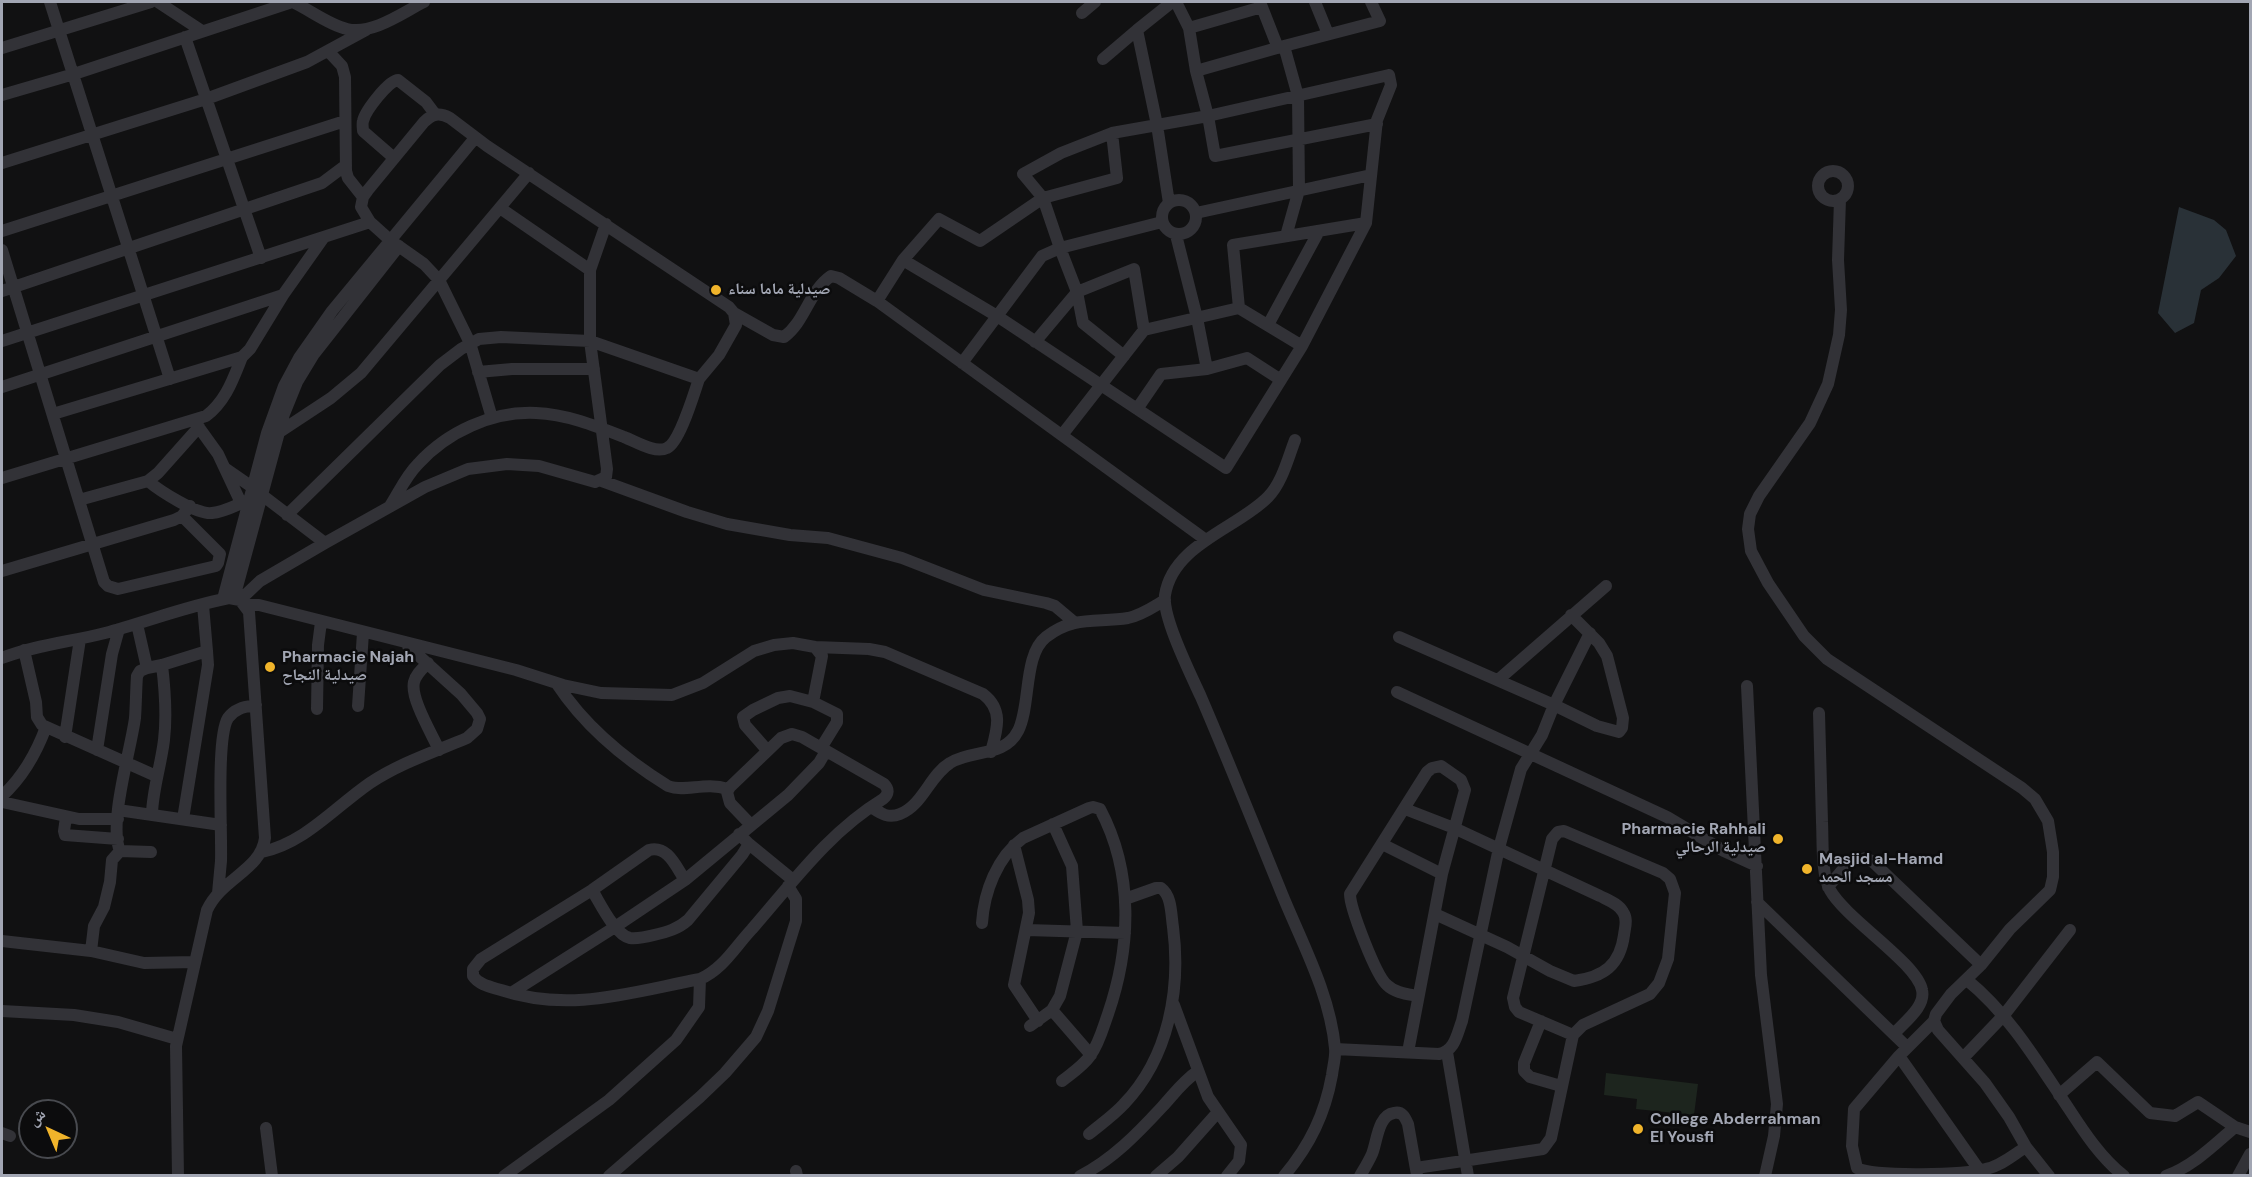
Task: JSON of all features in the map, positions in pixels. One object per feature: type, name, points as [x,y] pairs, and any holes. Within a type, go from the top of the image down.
[{"type":"street","points":[[50,2],[170,380]]},
{"type":"street","points":[[2,48],[151,2]]},
{"type":"street","points":[[158,2],[202,31]]},
{"type":"street","points":[[2,95],[74,74],[293,2],[344,28],[366,30]]},
{"type":"street","points":[[2,163],[206,99],[292,68],[424,2]]},
{"type":"street","points":[[1082,12],[1095,2]]},
{"type":"street","points":[[1103,58],[1174,2],[1189,28],[1215,156],[1377,124]]},
{"type":"street","points":[[1315,2],[1329,34]]},
{"type":"street","points":[[1196,71],[1380,21],[1371,2]]},
{"type":"street","points":[[1189,28],[1261,4],[1281,47],[1298,96],[1299,190],[1286,236]]},
{"type":"street","points":[[1137,30],[1169,203]]},
{"type":"street","points":[[184,37],[261,258]]},
{"type":"street","points":[[328,51],[342,66],[345,77],[346,165],[348,178],[363,197]]},
{"type":"street","points":[[903,260],[997,316],[1226,468],[1302,346],[1366,223],[1377,124],[1391,86],[1389,75],[1208,116],[1112,133],[1061,153],[1023,174],[1043,198],[1059,248],[1077,292],[1083,323],[1124,356]]},
{"type":"street","points":[[394,158],[363,131],[362,122],[365,114],[390,82],[398,80],[426,102],[435,114]]},
{"type":"street","points":[[492,418],[470,343],[439,280],[424,264],[370,222],[361,207],[363,197],[394,158],[424,122],[435,114],[444,115],[729,307],[734,313],[773,335],[784,337],[793,330],[823,281],[831,276],[839,278],[877,301],[1206,540]]},
{"type":"street","points":[[2,231],[345,121]]},
{"type":"street","points":[[877,301],[903,260],[939,219],[980,241],[1043,198],[1117,178],[1112,133]]},
{"type":"street","points":[[235,600],[278,433],[294,390],[314,354],[475,138]]},
{"type":"street","points":[[7,289],[322,183],[346,165]]},
{"type":"street","points":[[278,433],[331,398],[361,373],[530,173]]},
{"type":"street","points":[[1196,213],[1371,176]]},
{"type":"street","points":[[1839,199],[1838,260],[1841,310],[1833,362],[1819,405],[1810,423],[1771,477],[1750,514],[1749,540],[1757,564],[1782,606],[1804,636],[1827,659],[2003,775],[2035,799],[2044,811],[2053,852],[2053,877],[2050,890],[2010,929],[1967,980],[1951,994],[1934,1021],[1903,1052],[1854,1109],[1853,1158],[1857,1168],[1863,1172],[1896,1175],[1980,1170],[2005,1161],[2026,1147]]},
{"type":"street","points":[[1177,200],[1185,201],[1196,213],[1196,221],[1192,229],[1185,234],[1176,235],[1165,228],[1162,222],[1164,208],[1169,203],[1177,200]]},
{"type":"street","points":[[500,208],[590,270]]},
{"type":"street","points":[[2,341],[370,222]]},
{"type":"street","points":[[962,363],[1042,256],[1059,248],[1162,222]]},
{"type":"street","points":[[1239,308],[1233,245],[1366,223]]},
{"type":"street","points":[[602,481],[607,473],[590,341],[590,270],[606,224]]},
{"type":"street","points":[[1268,325],[1319,231]]},
{"type":"street","points":[[1176,235],[1207,369]]},
{"type":"street","points":[[79,500],[148,481],[158,473],[197,424],[221,402],[242,357],[250,349],[283,295],[324,237]]},
{"type":"street","points":[[262,852],[265,823],[251,620],[235,600],[245,501],[252,487],[267,433],[284,386],[298,358],[315,332],[395,243]]},
{"type":"street","points":[[2,250],[7,289],[28,333],[104,582],[118,589],[216,566],[219,563],[220,554],[182,516]]},
{"type":"street","points":[[1035,342],[1077,292],[1134,269],[1144,330]]},
{"type":"street","points":[[2,387],[283,295]]},
{"type":"street","points":[[1062,435],[1144,330],[1239,308],[1302,346]]},
{"type":"street","points":[[390,506],[416,465],[430,452],[471,425],[492,418],[537,412],[602,428],[656,450],[667,448],[672,445],[678,434],[699,379],[719,355],[733,332],[736,325],[734,313]]},
{"type":"street","points":[[287,515],[440,365],[479,339],[501,337],[590,341],[699,379]]},
{"type":"street","points":[[53,414],[242,357]]},
{"type":"street","points":[[1137,410],[1161,374],[1207,369],[1247,358],[1281,380]]},
{"type":"street","points":[[478,372],[512,369],[594,369]]},
{"type":"street","points":[[197,424],[245,501]]},
{"type":"street","points":[[2,478],[67,456],[197,424]]},
{"type":"street","points":[[1284,1176],[1298,1159],[1320,1122],[1329,1095],[1335,1049],[1323,995],[1240,787],[1192,677],[1173,629],[1165,600],[1170,578],[1182,562],[1206,540],[1268,497],[1275,487],[1295,440]]},
{"type":"street","points":[[235,600],[261,581],[325,543],[449,476],[468,469],[507,464],[539,466],[595,482],[602,481],[727,524],[790,535],[828,538],[888,554],[984,590],[1055,606],[1074,622]]},
{"type":"street","points":[[226,469],[252,487]]},
{"type":"street","points":[[148,481],[204,512],[213,513],[245,501]]},
{"type":"street","points":[[262,495],[325,543]]},
{"type":"street","points":[[2,571],[182,516],[190,506]]},
{"type":"street","points":[[1498,680],[1606,586]]},
{"type":"street","points":[[2,658],[24,650],[119,629],[203,604],[235,600],[516,670],[558,684],[601,693],[672,695],[703,683],[754,651],[774,645],[793,643],[815,647],[869,649],[885,652],[983,694],[998,714],[997,731],[991,752]]},
{"type":"street","points":[[871,807],[885,816],[901,814],[910,808],[942,769],[952,761],[991,752],[1009,742],[1018,731],[1028,697],[1032,666],[1040,643],[1047,636],[1074,622],[1141,614],[1165,600]]},
{"type":"street","points":[[183,819],[208,665],[203,604]]},
{"type":"street","points":[[1400,638],[1616,733],[1622,729],[1622,710],[1608,656],[1590,633],[1571,615]]},
{"type":"street","points":[[317,709],[318,645],[321,622]]},
{"type":"street","points":[[137,624],[147,668]]},
{"type":"street","points":[[97,750],[112,654],[119,629]]},
{"type":"street","points":[[358,706],[363,633]]},
{"type":"street","points":[[1335,1049],[1439,1054],[1447,1052],[1453,1045],[1462,1021],[1499,848],[1521,770],[1590,633]]},
{"type":"street","points":[[65,736],[80,639]]},
{"type":"street","points":[[178,1176],[175,1064],[177,1039],[207,909],[228,882],[249,866],[262,852],[291,843],[370,783],[388,772],[473,734],[480,725],[480,719],[468,701],[405,643]]},
{"type":"street","points":[[813,702],[822,656],[815,647]]},
{"type":"street","points":[[24,650],[40,723],[46,728],[156,776]]},
{"type":"street","points":[[91,951],[94,924],[104,907],[112,860],[119,845],[118,814],[135,719],[137,676],[140,671],[147,668],[207,651]]},
{"type":"street","points":[[428,663],[416,676],[413,688],[439,750]]},
{"type":"street","points":[[152,813],[164,732],[165,691],[162,665]]},
{"type":"street","points":[[558,684],[586,720],[638,765],[668,786],[674,789],[717,785],[728,789]]},
{"type":"street","points":[[1747,686],[1761,975],[1777,1104],[1774,1136],[1765,1176]]},
{"type":"street","points":[[1397,692],[1667,817],[1724,851],[1757,866]]},
{"type":"street","points":[[510,993],[685,880],[795,788],[819,763],[838,717],[832,711],[813,702],[790,696],[745,715],[742,720],[745,725],[767,750]]},
{"type":"street","points":[[218,893],[222,740],[226,721],[235,711],[256,705]]},
{"type":"street","points":[[1819,713],[1823,844],[1828,887],[1840,903],[1910,970],[1922,987],[1923,998],[1920,1005],[1894,1034]]},
{"type":"street","points":[[2,796],[20,778],[28,766],[46,728]]},
{"type":"street","points":[[685,880],[670,856],[660,849],[650,850],[482,959],[472,972],[475,980],[510,993],[544,1000],[592,1000],[700,980],[719,969],[831,839],[852,819],[887,796],[886,787],[802,737],[792,734],[781,738],[767,750],[728,789],[730,803],[751,825]]},
{"type":"street","points":[[1408,1052],[1442,874],[1464,785],[1455,774],[1441,766],[1427,772],[1350,894],[1350,900],[1371,957],[1386,984],[1402,993],[1418,996]]},
{"type":"street","points":[[2,801],[87,820],[118,814],[152,813],[221,825]]},
{"type":"street","points":[[982,923],[986,891],[1014,845],[1023,838],[1093,807],[1100,809],[1116,848],[1125,899],[1125,933],[1119,980],[1099,1039],[1091,1055],[1062,1081]]},
{"type":"street","points":[[1405,809],[1455,828],[1600,896],[1621,909],[1626,918],[1623,943],[1619,955],[1611,966],[1592,976],[1574,981],[1435,914]]},
{"type":"street","points":[[66,817],[65,835],[151,852]]},
{"type":"street","points":[[1014,845],[1028,900],[1029,913],[1014,985],[1034,1023],[1052,1010],[1060,996],[1077,931],[1072,866],[1053,824]]},
{"type":"street","points":[[1360,1176],[1372,1154],[1382,1122],[1391,1113],[1396,1112],[1405,1118],[1408,1124],[1416,1172],[1466,1160],[1543,1149],[1551,1138],[1573,1035],[1583,1025],[1650,994],[1659,983],[1668,959],[1675,893],[1670,879],[1663,873],[1564,831],[1558,832],[1552,839],[1516,986],[1514,1004],[1519,1012],[1573,1035]]},
{"type":"street","points":[[609,1176],[725,1073],[756,1037],[768,1011],[796,921],[796,899],[791,883],[739,834]]},
{"type":"street","points":[[591,890],[615,927],[623,935],[638,938],[669,932],[681,926],[706,900],[749,844]]},
{"type":"street","points":[[1382,844],[1442,874]]},
{"type":"street","points":[[1828,887],[1849,862],[1866,858],[1873,862],[1981,964]]},
{"type":"street","points":[[1089,1134],[1113,1115],[1137,1089],[1166,1035],[1173,1004],[1174,935],[1168,895],[1161,888],[1156,888],[1125,899]]},
{"type":"street","points":[[1757,902],[1894,1034],[1903,1052],[1980,1170]]},
{"type":"street","points":[[1027,930],[1125,933]]},
{"type":"street","points":[[1964,1058],[2004,1015],[2070,930]]},
{"type":"street","points":[[2,941],[91,951],[144,963],[195,962]]},
{"type":"street","points":[[504,1176],[609,1100],[676,1040],[699,1007],[700,980]]},
{"type":"street","points":[[1967,980],[1988,996],[2004,1015],[2099,1151],[2124,1176]]},
{"type":"street","points":[[1173,1004],[1208,1097],[1241,1145],[1239,1161],[1227,1176]]},
{"type":"street","points":[[1052,1010],[1091,1055]]},
{"type":"street","points":[[2,1011],[74,1015],[118,1022],[177,1039]]},
{"type":"street","points":[[1541,1021],[1524,1063],[1524,1071],[1530,1077],[1561,1086]]},
{"type":"street","points":[[1934,1021],[1938,1030],[1964,1058],[2003,1109],[2026,1147],[2049,1176]]},
{"type":"street","points":[[1447,1052],[1468,1176]]},
{"type":"street","points":[[2059,1095],[2097,1062],[2150,1113],[2175,1116],[2198,1102],[2235,1127],[2250,1132]]},
{"type":"street","points":[[1080,1176],[1108,1159],[1158,1111],[1182,1083],[1198,1071]]},
{"type":"street","points":[[1156,1176],[1178,1157],[1218,1112]]},
{"type":"street","points":[[2166,1176],[2182,1170],[2199,1159],[2235,1127]]},
{"type":"street","points":[[266,1128],[272,1176]]},
{"type":"street","points":[[2238,1176],[2250,1154]]},
{"type":"shaded area","points":[[2179,207],[2214,220],[2226,230],[2236,256],[2219,278],[2201,290],[2194,323],[2175,333],[2158,313]]},
{"type":"shaded area","points":[[1606,1073],[1698,1084],[1694,1115],[1636,1109],[1637,1099],[1604,1095]]},
{"type":"place","name":"صيدلية ماما سناء","points":[[716,290]]},
{"type":"place","name":"Pharmacie Najah صيدلية النجاح","points":[[270,667]]},
{"type":"place","name":"Pharmacie Rahhali صيدلية الرحالي","points":[[1778,839]]},
{"type":"place","name":"Masjid al-Hamd مسجد الحمد","points":[[1807,869]]},
{"type":"place","name":"College Abderrahman El Yousfi","points":[[1638,1129]]}]
